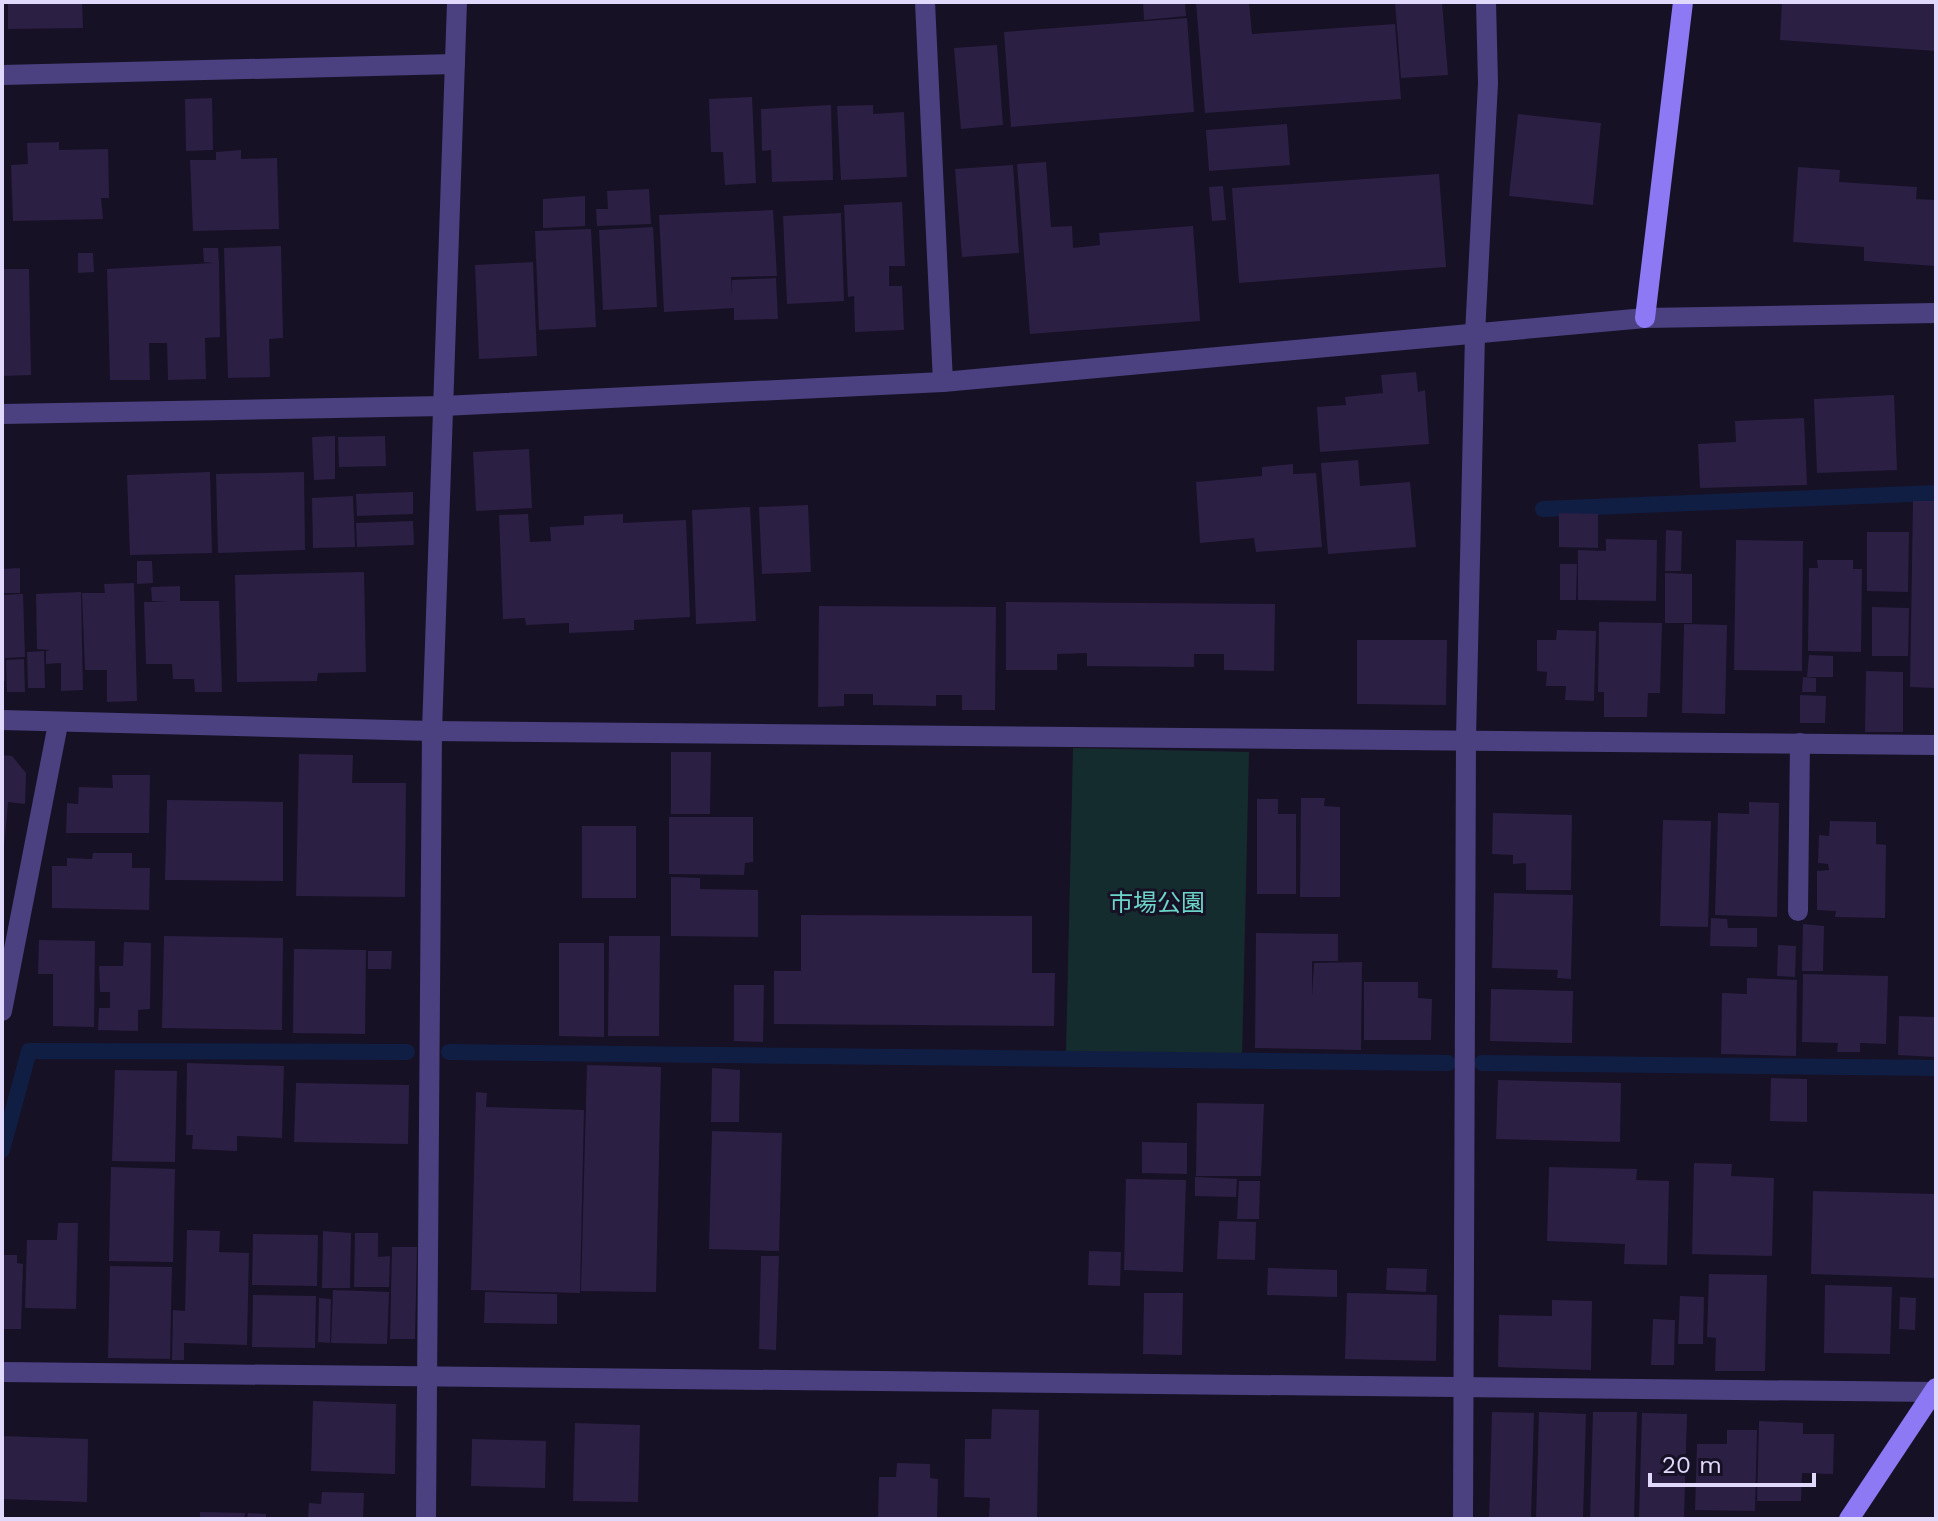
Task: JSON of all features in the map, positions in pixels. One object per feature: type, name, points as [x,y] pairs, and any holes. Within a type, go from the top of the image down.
[{"type":"street","points":[[426,1519],[432,731],[457,2]]},
{"type":"street","points":[[925,2],[943,382]]},
{"type":"street","points":[[1463,1519],[1466,739],[1475,334],[1488,83],[1486,2]]},
{"type":"street","points":[[1645,318],[1683,2]]},
{"type":"street","points":[[2,75],[455,64]]},
{"type":"street","points":[[2,414],[443,406],[943,382],[1645,318],[1936,313]]},
{"type":"street","points":[[2,720],[58,724],[432,731],[1936,745]]},
{"type":"street","points":[[2,1011],[58,724]]},
{"type":"street","points":[[1798,911],[1800,743]]},
{"type":"street","points":[[2,1372],[1935,1391]]},
{"type":"street","points":[[1849,1519],[1935,1391]]},
{"type":"green space","name":"市場公園","points":[[1073,748],[1249,752],[1242,1057],[1066,1053]]},
{"type":"building","points":[[8,2],[82,2],[83,28],[8,29]]},
{"type":"building","points":[[1143,2],[1185,2],[1186,16],[1144,20]]},
{"type":"building","points":[[1196,2],[1249,2],[1252,34],[1395,24],[1401,99],[1205,113]]},
{"type":"building","points":[[1395,2],[1442,2],[1448,75],[1401,78]]},
{"type":"building","points":[[1782,2],[1936,2],[1936,51],[1780,40]]},
{"type":"building","points":[[1187,18],[1194,112],[1011,127],[1004,32]]},
{"type":"building","points":[[997,45],[1003,125],[961,129],[954,48]]},
{"type":"building","points":[[752,97],[756,183],[725,185],[723,152],[711,152],[709,99]]},
{"type":"building","points":[[212,98],[213,150],[186,151],[185,99]]},
{"type":"building","points":[[831,105],[833,180],[772,182],[771,150],[762,151],[761,109]]},
{"type":"building","points":[[873,105],[873,114],[904,112],[907,177],[841,180],[837,106]]},
{"type":"building","points":[[1518,114],[1601,123],[1593,205],[1509,196]]},
{"type":"building","points":[[1287,124],[1290,165],[1209,171],[1206,130]]},
{"type":"building","points":[[59,142],[59,150],[108,149],[109,198],[101,198],[103,219],[13,221],[11,165],[28,164],[27,143]]},
{"type":"building","points":[[241,150],[241,159],[277,158],[279,229],[193,231],[190,160],[216,160],[216,152]]},
{"type":"building","points":[[1046,162],[1051,227],[1072,226],[1073,248],[1100,245],[1099,233],[1193,226],[1200,321],[1030,334],[1017,164]]},
{"type":"building","points":[[1013,165],[1019,253],[962,257],[955,169]]},
{"type":"building","points":[[1798,167],[1840,170],[1839,182],[1917,187],[1916,199],[1936,200],[1936,266],[1864,261],[1864,247],[1793,242]]},
{"type":"building","points":[[1439,174],[1446,267],[1239,283],[1232,188]]},
{"type":"building","points":[[1223,186],[1226,220],[1212,221],[1209,187]]},
{"type":"building","points":[[649,189],[651,224],[597,226],[596,209],[608,209],[607,191]]},
{"type":"building","points":[[585,196],[585,226],[543,228],[543,199]]},
{"type":"building","points":[[902,202],[905,266],[889,266],[889,286],[902,286],[904,330],[855,332],[854,296],[848,297],[844,205]]},
{"type":"building","points":[[773,210],[777,276],[731,277],[732,297],[732,280],[776,278],[778,319],[734,320],[734,308],[664,312],[659,215]]},
{"type":"building","points":[[841,213],[844,301],[787,304],[783,216]]},
{"type":"building","points":[[653,227],[657,307],[603,310],[599,230]]},
{"type":"building","points":[[591,229],[596,327],[539,330],[535,231]]},
{"type":"building","points":[[281,246],[283,338],[269,339],[270,377],[228,378],[224,248]]},
{"type":"building","points":[[203,248],[218,248],[219,262],[220,337],[205,338],[206,379],[168,380],[167,343],[149,343],[150,380],[110,380],[107,269],[213,263],[204,262]]},
{"type":"building","points":[[78,253],[93,253],[94,272],[78,273]]},
{"type":"building","points":[[533,262],[537,356],[479,359],[475,265]]},
{"type":"building","points":[[2,269],[29,269],[31,375],[2,376]]},
{"type":"building","points":[[1416,372],[1418,392],[1425,390],[1429,444],[1320,452],[1317,407],[1346,405],[1345,397],[1383,393],[1381,375]]},
{"type":"building","points":[[1894,395],[1897,470],[1817,473],[1814,399]]},
{"type":"building","points":[[1804,418],[1807,485],[1700,488],[1698,444],[1736,442],[1735,421]]},
{"type":"building","points":[[335,436],[335,479],[314,480],[312,437]]},
{"type":"building","points":[[385,436],[386,466],[339,467],[338,437]]},
{"type":"building","points":[[529,449],[532,508],[476,511],[473,452]]},
{"type":"building","points":[[1358,460],[1360,486],[1410,482],[1416,547],[1328,554],[1321,463]]},
{"type":"building","points":[[1293,464],[1293,474],[1316,473],[1322,547],[1256,552],[1254,538],[1200,543],[1196,482],[1262,476],[1262,467]]},
{"type":"building","points":[[210,472],[212,553],[130,555],[127,475]]},
{"type":"building","points":[[304,472],[305,550],[218,553],[216,474]]},
{"type":"building","points":[[413,492],[413,514],[357,516],[356,494]]},
{"type":"building","points":[[353,496],[355,547],[313,548],[312,498]]},
{"type":"building","points":[[1913,501],[1936,501],[1936,688],[1910,687]]},
{"type":"building","points":[[808,505],[811,572],[762,574],[759,507]]},
{"type":"building","points":[[750,507],[756,621],[696,624],[692,510]]},
{"type":"building","points":[[1559,513],[1598,514],[1598,548],[1559,547]]},
{"type":"building","points":[[528,514],[530,542],[551,541],[550,527],[584,525],[584,516],[623,514],[623,523],[686,520],[690,617],[634,620],[634,630],[569,633],[569,623],[526,625],[525,618],[503,619],[499,515]]},
{"type":"building","points":[[413,521],[414,545],[357,547],[356,523]]},
{"type":"building","points":[[1666,530],[1682,531],[1681,571],[1665,571]]},
{"type":"building","points":[[1867,532],[1909,532],[1908,592],[1867,591]]},
{"type":"building","points":[[1606,539],[1657,540],[1656,601],[1578,600],[1578,550],[1606,551]]},
{"type":"building","points":[[1736,540],[1803,541],[1802,671],[1734,670]]},
{"type":"building","points":[[1817,560],[1853,560],[1853,569],[1862,569],[1861,652],[1808,651],[1809,568],[1818,568]]},
{"type":"building","points":[[137,561],[152,561],[153,583],[137,584]]},
{"type":"building","points":[[1560,564],[1577,564],[1576,600],[1560,600]]},
{"type":"building","points":[[20,568],[20,593],[2,593],[2,569]]},
{"type":"building","points":[[364,572],[366,672],[318,673],[317,681],[237,682],[235,575]]},
{"type":"building","points":[[1665,573],[1692,574],[1692,623],[1665,623]]},
{"type":"building","points":[[134,583],[137,701],[107,702],[107,670],[85,670],[82,593],[105,593],[104,584]]},
{"type":"building","points":[[180,586],[180,601],[219,601],[222,692],[195,692],[194,679],[173,679],[172,664],[146,664],[144,602],[168,602],[152,601],[151,587]]},
{"type":"building","points":[[81,592],[83,690],[61,691],[61,663],[46,664],[46,651],[50,650],[37,649],[36,594]]},
{"type":"building","points":[[23,594],[25,657],[5,658],[5,681],[2,681],[2,595]]},
{"type":"building","points":[[1006,602],[1275,604],[1274,671],[1224,670],[1224,654],[1194,654],[1194,667],[1087,666],[1087,653],[1057,654],[1057,670],[1006,670]]},
{"type":"building","points":[[819,606],[996,607],[995,710],[962,710],[962,695],[936,695],[936,706],[873,705],[873,694],[844,694],[844,706],[818,707]]},
{"type":"building","points":[[1872,607],[1909,608],[1908,656],[1872,656]]},
{"type":"building","points":[[1599,622],[1662,623],[1660,693],[1648,693],[1647,717],[1604,717],[1604,692],[1598,692]]},
{"type":"building","points":[[1684,624],[1727,625],[1725,714],[1682,713]]},
{"type":"building","points":[[1557,630],[1596,631],[1594,701],[1565,700],[1566,686],[1546,686],[1547,672],[1537,671],[1537,640],[1556,640]]},
{"type":"building","points":[[1357,640],[1447,640],[1446,705],[1357,704]]},
{"type":"building","points":[[44,651],[45,688],[28,688],[27,652]]},
{"type":"building","points":[[1809,655],[1833,656],[1833,677],[1807,677]]},
{"type":"building","points":[[24,659],[25,692],[7,692],[6,660]]},
{"type":"building","points":[[1866,671],[1903,672],[1903,732],[1865,732]]},
{"type":"building","points":[[1803,677],[1816,678],[1816,692],[1802,692]]},
{"type":"building","points":[[1800,695],[1826,696],[1825,723],[1800,723]]},
{"type":"building","points":[[671,752],[711,752],[710,814],[671,814]]},
{"type":"building","points":[[299,754],[353,755],[352,783],[406,783],[405,897],[296,896]]},
{"type":"building","points":[[2,755],[12,756],[26,773],[25,804],[8,802],[4,847]]},
{"type":"building","points":[[112,775],[150,775],[149,833],[66,833],[67,803],[78,804],[79,787],[113,788]]},
{"type":"building","points":[[1301,798],[1325,798],[1324,806],[1340,807],[1340,897],[1300,897]]},
{"type":"building","points":[[1257,799],[1278,799],[1278,814],[1296,814],[1296,894],[1257,894]]},
{"type":"building","points":[[167,800],[283,802],[283,881],[165,880]]},
{"type":"building","points":[[1749,802],[1779,803],[1777,917],[1715,915],[1718,813],[1749,814]]},
{"type":"building","points":[[1493,813],[1572,815],[1571,890],[1526,890],[1526,863],[1513,864],[1513,855],[1492,854]]},
{"type":"building","points":[[669,817],[753,817],[753,862],[745,863],[744,875],[669,874]]},
{"type":"building","points":[[1663,820],[1711,821],[1708,927],[1660,926]]},
{"type":"building","points":[[1830,821],[1876,822],[1876,844],[1886,845],[1885,918],[1835,917],[1836,911],[1817,910],[1817,871],[1829,870],[1828,864],[1818,863],[1819,835],[1829,836]]},
{"type":"building","points":[[582,826],[636,826],[636,898],[582,898]]},
{"type":"building","points":[[93,853],[132,853],[132,868],[150,868],[149,910],[52,908],[52,866],[67,866],[67,858],[92,859]]},
{"type":"building","points":[[671,877],[700,878],[700,889],[758,890],[758,937],[671,936]]},
{"type":"building","points":[[1494,893],[1573,895],[1571,979],[1557,978],[1558,970],[1492,968]]},
{"type":"building","points":[[801,915],[1032,916],[1032,973],[1055,973],[1054,1026],[774,1024],[774,971],[801,971]]},
{"type":"building","points":[[1711,918],[1727,919],[1728,928],[1757,928],[1757,947],[1710,946]]},
{"type":"building","points":[[1803,924],[1824,926],[1823,971],[1802,971]]},
{"type":"building","points":[[1256,933],[1338,934],[1338,961],[1312,961],[1312,996],[1314,963],[1362,962],[1361,1050],[1255,1048]]},
{"type":"building","points":[[164,936],[283,938],[282,1030],[162,1028]]},
{"type":"building","points":[[609,936],[660,936],[659,1036],[608,1036]]},
{"type":"building","points":[[39,940],[95,941],[94,1027],[53,1026],[53,974],[38,974]]},
{"type":"building","points":[[124,942],[151,943],[150,1009],[138,1010],[138,1031],[98,1030],[99,1008],[110,1008],[110,992],[100,992],[99,966],[123,966]]},
{"type":"building","points":[[559,943],[604,943],[604,1037],[559,1036]]},
{"type":"building","points":[[1778,945],[1796,946],[1795,977],[1777,976]]},
{"type":"building","points":[[294,949],[366,950],[365,1034],[293,1033]]},
{"type":"building","points":[[368,951],[392,951],[391,969],[368,969]]},
{"type":"building","points":[[1803,974],[1888,976],[1886,1044],[1860,1043],[1860,1052],[1837,1052],[1838,1043],[1802,1042]]},
{"type":"building","points":[[1747,978],[1797,980],[1796,1056],[1721,1054],[1722,993],[1747,994]]},
{"type":"building","points":[[1364,982],[1418,982],[1418,998],[1432,999],[1431,1040],[1364,1040]]},
{"type":"building","points":[[734,985],[764,985],[763,1042],[734,1041]]},
{"type":"building","points":[[1491,989],[1573,991],[1572,1043],[1490,1041]]},
{"type":"building","points":[[1899,1016],[1936,1017],[1936,1057],[1898,1055]]},
{"type":"building","points":[[187,1063],[284,1066],[282,1138],[237,1136],[237,1151],[192,1149],[193,1135],[186,1135]]},
{"type":"building","points":[[587,1065],[661,1067],[656,1292],[581,1291]]},
{"type":"building","points":[[712,1068],[740,1070],[739,1122],[711,1122]]},
{"type":"building","points":[[115,1070],[177,1071],[175,1162],[112,1161]]},
{"type":"building","points":[[1771,1078],[1807,1079],[1807,1122],[1770,1121]]},
{"type":"building","points":[[1498,1080],[1621,1083],[1620,1142],[1496,1139]]},
{"type":"building","points":[[296,1083],[409,1085],[408,1144],[294,1142]]},
{"type":"building","points":[[476,1092],[487,1093],[486,1107],[584,1110],[580,1293],[471,1290]]},
{"type":"building","points":[[1197,1103],[1264,1104],[1261,1176],[1196,1176]]},
{"type":"building","points":[[712,1131],[782,1133],[779,1251],[709,1249]]},
{"type":"building","points":[[1142,1142],[1187,1143],[1187,1174],[1142,1173]]},
{"type":"building","points":[[1694,1163],[1732,1164],[1731,1176],[1774,1178],[1772,1256],[1692,1254]]},
{"type":"building","points":[[111,1167],[175,1169],[173,1262],[109,1261]]},
{"type":"building","points":[[1549,1167],[1637,1169],[1636,1180],[1669,1181],[1667,1265],[1624,1264],[1625,1244],[1547,1241]]},
{"type":"building","points":[[1195,1177],[1237,1179],[1236,1197],[1195,1196]]},
{"type":"building","points":[[1126,1179],[1186,1180],[1183,1272],[1124,1270]]},
{"type":"building","points":[[1239,1181],[1260,1181],[1259,1219],[1237,1219]]},
{"type":"building","points":[[1813,1191],[1936,1194],[1936,1278],[1811,1274]]},
{"type":"building","points":[[1219,1221],[1256,1222],[1255,1260],[1217,1259]]},
{"type":"building","points":[[58,1223],[78,1223],[76,1309],[25,1308],[27,1240],[57,1240]]},
{"type":"building","points":[[187,1230],[220,1231],[219,1252],[249,1253],[247,1345],[184,1343],[184,1360],[172,1360],[173,1310],[185,1311]]},
{"type":"building","points":[[323,1231],[351,1233],[350,1288],[322,1288]]},
{"type":"building","points":[[355,1233],[378,1233],[378,1257],[390,1256],[389,1287],[354,1287]]},
{"type":"building","points":[[253,1234],[318,1235],[317,1286],[252,1285]]},
{"type":"building","points":[[392,1247],[417,1247],[415,1339],[390,1339]]},
{"type":"building","points":[[1089,1251],[1121,1252],[1120,1286],[1088,1285]]},
{"type":"building","points":[[2,1255],[17,1255],[17,1263],[23,1264],[21,1329],[2,1329]]},
{"type":"building","points":[[761,1256],[779,1256],[776,1350],[759,1349]]},
{"type":"building","points":[[110,1266],[172,1267],[170,1359],[108,1358]]},
{"type":"building","points":[[1268,1268],[1337,1270],[1337,1297],[1267,1295]]},
{"type":"building","points":[[1387,1268],[1427,1269],[1426,1292],[1386,1290]]},
{"type":"building","points":[[1709,1274],[1767,1275],[1765,1371],[1715,1371],[1716,1338],[1707,1337]]},
{"type":"building","points":[[1825,1285],[1892,1287],[1890,1354],[1824,1353]]},
{"type":"building","points":[[333,1290],[389,1292],[387,1344],[331,1343]]},
{"type":"building","points":[[485,1292],[557,1294],[557,1324],[484,1323]]},
{"type":"building","points":[[1144,1293],[1183,1293],[1182,1355],[1143,1354]]},
{"type":"building","points":[[1347,1293],[1437,1295],[1436,1361],[1345,1359]]},
{"type":"building","points":[[253,1295],[316,1296],[315,1348],[252,1347]]},
{"type":"building","points":[[1680,1296],[1704,1297],[1703,1344],[1678,1344]]},
{"type":"building","points":[[1900,1297],[1916,1298],[1915,1330],[1899,1329]]},
{"type":"building","points":[[319,1298],[331,1299],[330,1343],[318,1342]]},
{"type":"building","points":[[1552,1300],[1592,1301],[1591,1370],[1498,1367],[1499,1315],[1552,1316]]},
{"type":"building","points":[[1653,1319],[1675,1320],[1674,1365],[1651,1365]]},
{"type":"building","points":[[313,1401],[396,1404],[395,1474],[311,1471]]},
{"type":"building","points":[[992,1409],[1039,1410],[1037,1519],[989,1519],[990,1498],[964,1497],[965,1439],[991,1439]]},
{"type":"building","points":[[1492,1412],[1534,1413],[1531,1519],[1489,1519]]},
{"type":"building","points":[[1539,1412],[1586,1414],[1583,1519],[1536,1519]]},
{"type":"building","points":[[1593,1412],[1637,1412],[1634,1519],[1590,1519]]},
{"type":"building","points":[[1642,1413],[1687,1414],[1684,1519],[1639,1519]]},
{"type":"building","points":[[1759,1421],[1803,1423],[1803,1434],[1834,1434],[1833,1474],[1802,1473],[1801,1501],[1757,1501]]},
{"type":"building","points":[[575,1423],[640,1425],[638,1502],[573,1501]]},
{"type":"building","points":[[1727,1430],[1757,1430],[1755,1511],[1695,1510],[1697,1444],[1727,1444]]},
{"type":"building","points":[[2,1436],[88,1439],[87,1502],[2,1499]]},
{"type":"building","points":[[472,1439],[546,1441],[545,1488],[471,1486]]},
{"type":"building","points":[[897,1463],[930,1464],[930,1478],[938,1479],[937,1519],[878,1519],[879,1477],[896,1477]]},
{"type":"building","points":[[322,1492],[364,1493],[363,1519],[308,1519],[309,1503],[321,1504]]},
{"type":"building","points":[[200,1512],[245,1513],[244,1519],[200,1519]]},
{"type":"building","points":[[248,1513],[266,1514],[266,1519],[247,1519]]},
{"type":"waterway","points":[[1543,509],[1936,493]]},
{"type":"waterway","points":[[2,1150],[29,1051],[407,1052]]},
{"type":"waterway","points":[[449,1052],[1448,1063]]},
{"type":"waterway","points":[[1482,1063],[1936,1068]]}]
